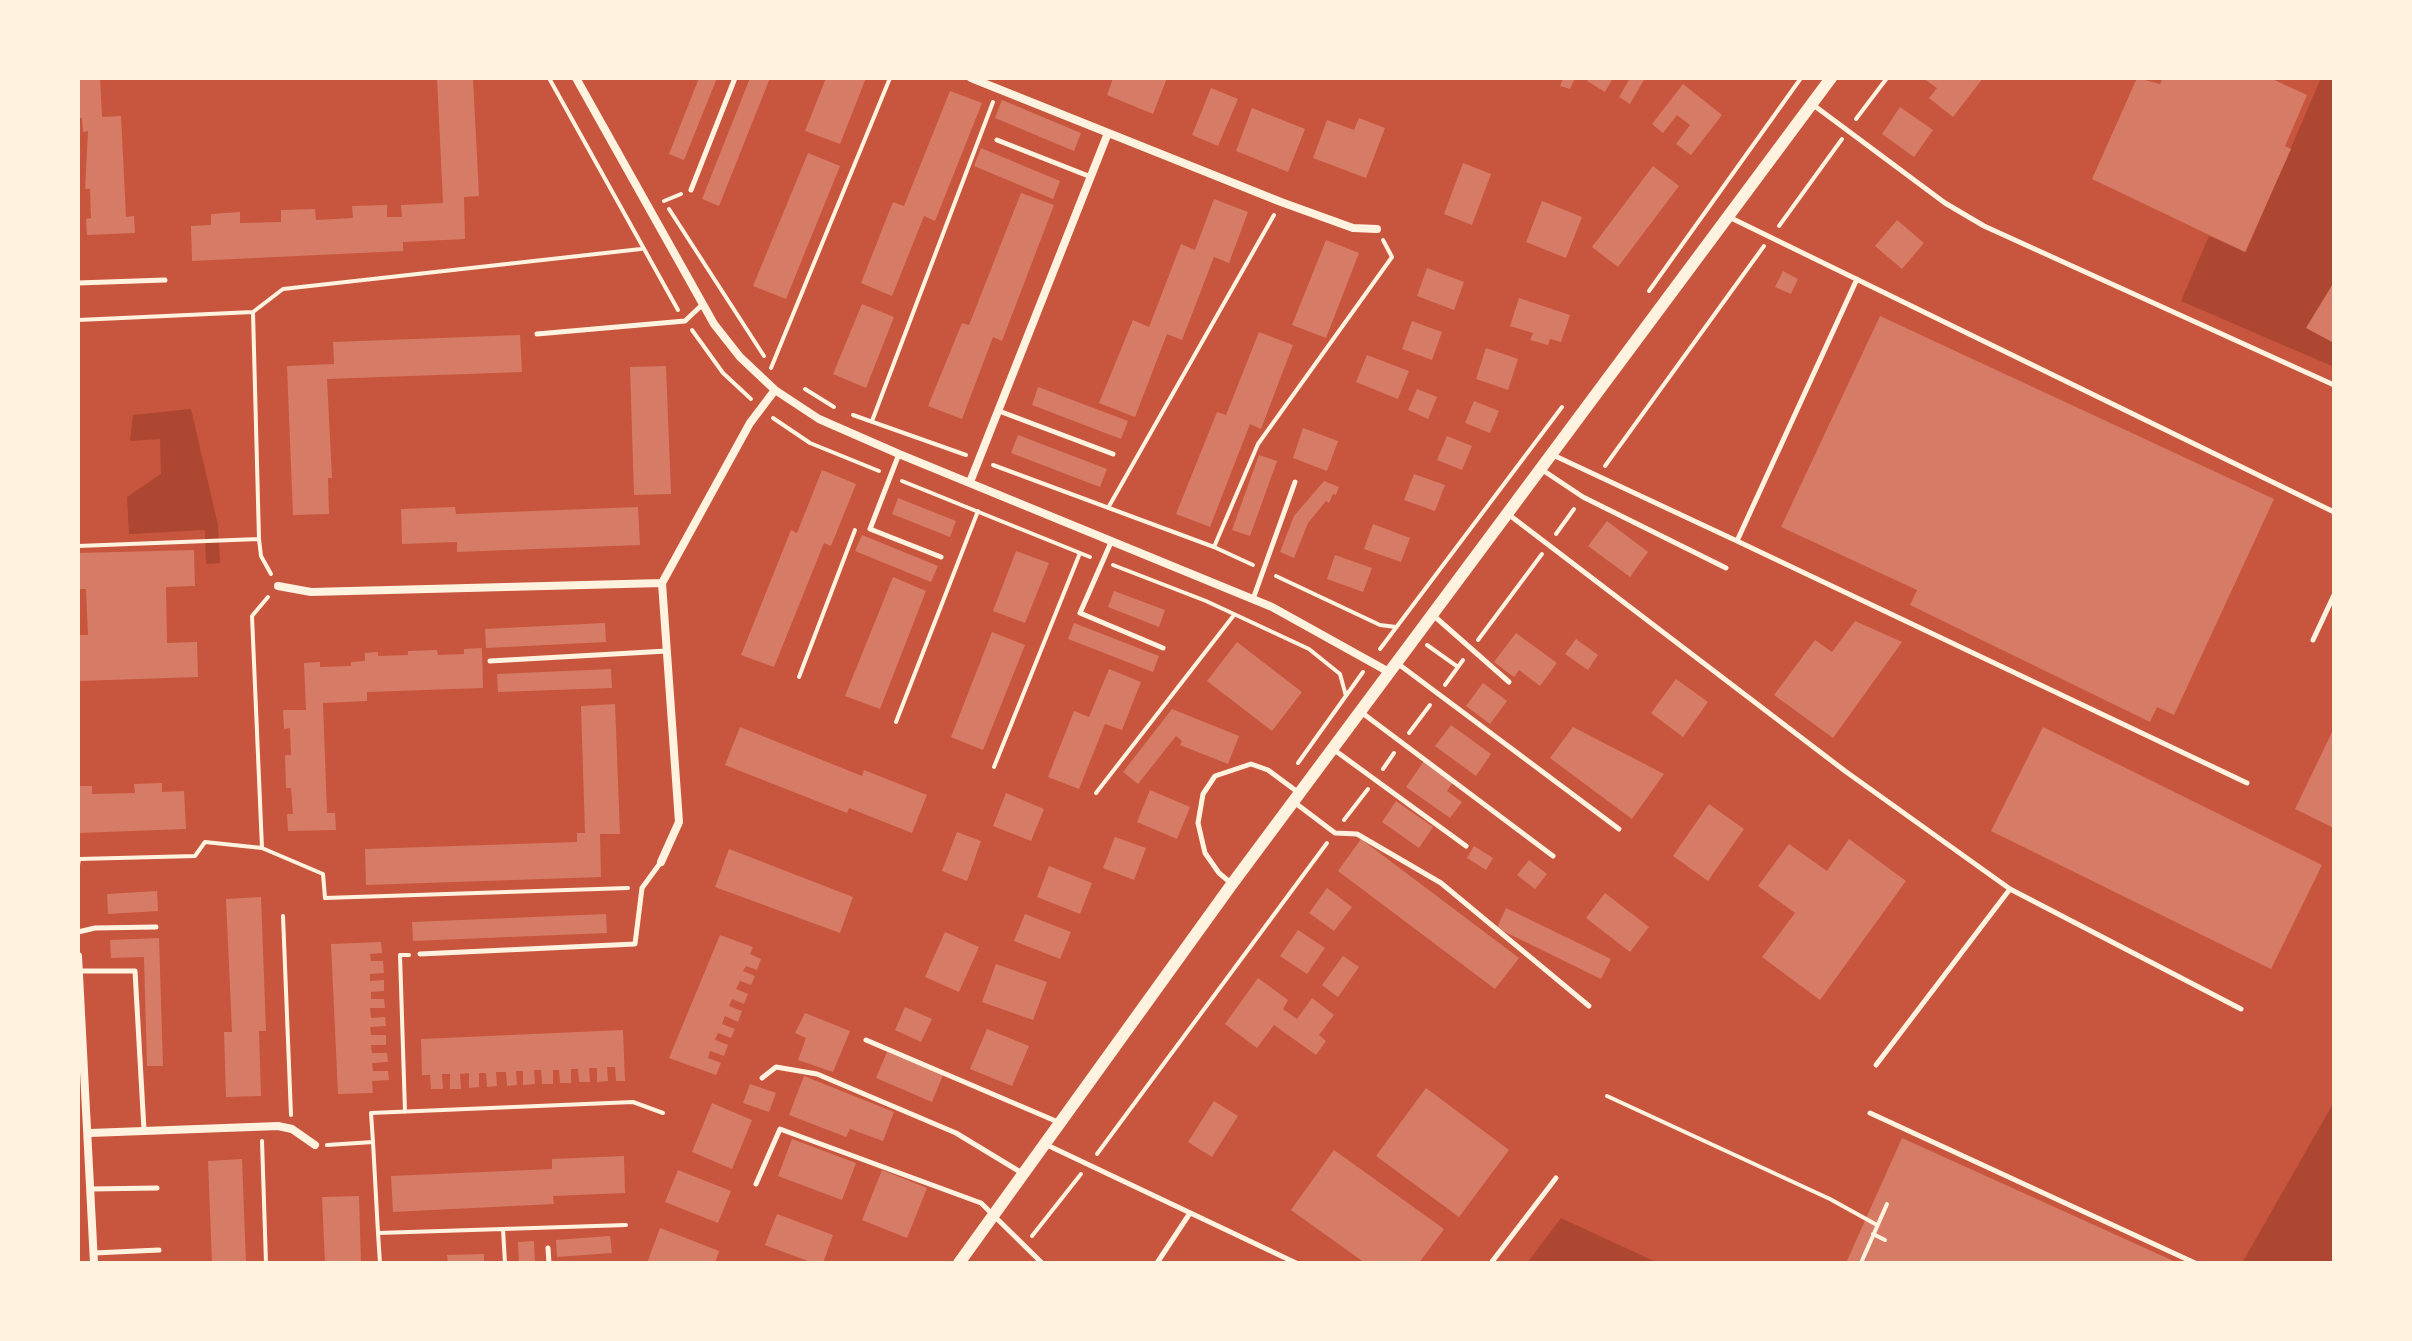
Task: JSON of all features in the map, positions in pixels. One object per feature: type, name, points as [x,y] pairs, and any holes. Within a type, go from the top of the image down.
[{"type":"street","points":[[576,78],[703,304],[740,357],[775,390],[819,419],[1253,599],[1392,667]]},
{"type":"street","points":[[971,78],[1281,202],[1353,228],[1377,229]]},
{"type":"street","points":[[959,1263],[1232,884],[1812,104],[1827,79]]},
{"type":"street","points":[[970,482],[1108,133]]},
{"type":"street","points":[[661,862],[679,822],[662,583],[750,423],[775,390]]},
{"type":"street","points":[[278,586],[311,592],[662,583]]},
{"type":"street","points":[[78,956],[90,1133],[94,1258]]},
{"type":"street","points":[[90,1133],[261,1127],[292,1129],[315,1145]]},
{"type":"lane","points":[[691,190],[735,78]]},
{"type":"lane","points":[[1812,104],[1945,203],[1984,226],[2334,385]]},
{"type":"lane","points":[[997,140],[1091,177]]},
{"type":"lane","points":[[1728,217],[2334,512]]},
{"type":"lane","points":[[1737,541],[1857,279]]},
{"type":"lane","points":[[78,283],[165,280]]},
{"type":"lane","points":[[537,334],[685,321],[703,304]]},
{"type":"lane","points":[[999,411],[1113,454]]},
{"type":"lane","points":[[899,454],[870,529],[941,557]]},
{"type":"lane","points":[[1551,454],[2247,783]]},
{"type":"lane","points":[[1540,469],[1583,497],[1726,568]]},
{"type":"lane","points":[[1253,599],[1295,482]]},
{"type":"lane","points":[[1507,514],[1845,771],[2010,889],[2241,1009]]},
{"type":"lane","points":[[1112,540],[1080,613],[1163,648]]},
{"type":"lane","points":[[2313,640],[2334,595]]},
{"type":"lane","points":[[1432,614],[1509,682]]},
{"type":"lane","points":[[490,661],[667,651]]},
{"type":"lane","points":[[1392,667],[1438,694],[1619,829]]},
{"type":"lane","points":[[1360,711],[1553,856]]},
{"type":"lane","points":[[1333,748],[1466,846]]},
{"type":"lane","points":[[1232,884],[1219,873],[1205,853],[1198,823],[1203,794],[1215,776],[1251,764],[1268,770],[1335,833],[1357,834],[1441,883],[1589,1006]]},
{"type":"lane","points":[[420,954],[635,944],[642,888],[661,862]]},
{"type":"lane","points":[[1876,1065],[2010,889]]},
{"type":"lane","points":[[78,932],[95,928],[156,927]]},
{"type":"lane","points":[[81,971],[135,971],[144,1131]]},
{"type":"lane","points":[[866,1040],[1058,1122]]},
{"type":"lane","points":[[762,1078],[776,1067],[817,1074],[956,1133],[1022,1173]]},
{"type":"lane","points":[[1870,1113],[2195,1263]]},
{"type":"lane","points":[[756,1184],[780,1129],[981,1203],[1042,1263]]},
{"type":"lane","points":[[1043,1143],[1296,1263]]},
{"type":"lane","points":[[1491,1263],[1556,1178]]},
{"type":"lane","points":[[91,1189],[157,1188]]},
{"type":"lane","points":[[1157,1263],[1190,1213]]},
{"type":"lane","points":[[548,1248],[549,1263]]},
{"type":"lane","points":[[94,1258],[159,1250]]},
{"type":"path","points":[[771,368],[890,78]]},
{"type":"path","points":[[1644,297],[1801,78]]},
{"type":"path","points":[[1598,476],[1887,78]]},
{"type":"path","points":[[872,421],[998,89]]},
{"type":"path","points":[[657,189],[771,368],[783,375]]},
{"type":"path","points":[[1108,508],[1281,202]]},
{"type":"path","points":[[1214,547],[1258,444],[1392,257],[1377,229]]},
{"type":"path","points":[[78,320],[253,312],[283,289],[642,249]]},
{"type":"path","points":[[253,312],[259,539],[261,556],[278,586],[252,616],[262,848]]},
{"type":"path","points":[[795,382],[842,412],[1214,547],[1380,625],[1397,627],[1458,667]]},
{"type":"path","points":[[1024,1245],[1089,1165],[1583,497]]},
{"type":"path","points":[[896,722],[978,511]]},
{"type":"path","points":[[799,677],[855,530]]},
{"type":"path","points":[[78,546],[259,539]]},
{"type":"path","points":[[994,767],[1080,553]]},
{"type":"path","points":[[1096,793],[1235,614]]},
{"type":"path","points":[[78,865],[79,859],[195,856],[205,842],[262,848],[323,874],[325,898],[642,888]]},
{"type":"path","points":[[283,916],[292,1129]]},
{"type":"path","points":[[405,1112],[400,955],[420,954]]},
{"type":"path","points":[[1607,1096],[1830,1199],[1877,1225]]},
{"type":"path","points":[[380,1263],[371,1113],[633,1102],[663,1113]]},
{"type":"path","points":[[261,1127],[266,1263]]},
{"type":"path","points":[[315,1145],[373,1142]]},
{"type":"path","points":[[1861,1263],[1887,1204]]},
{"type":"path","points":[[378,1233],[626,1225]]},
{"type":"path","points":[[503,1229],[505,1263]]},
{"type":"path","points":[[1873,1234],[1885,1240]]},
{"type":"shaded area","points":[[2321,78],[2334,78],[2334,367],[2181,301],[2209,236],[2246,252]]},
{"type":"shaded area","points":[[191,409],[218,525],[220,563],[206,564],[205,530],[129,534],[127,497],[161,474],[160,439],[130,441],[133,415]]},
{"type":"shaded area","points":[[2334,1102],[2334,1263],[2242,1263]]},
{"type":"shaded area","points":[[1561,1218],[1658,1263],[1527,1263]]},
{"type":"building","points":[[78,78],[100,78],[102,117],[121,116],[126,217],[134,216],[135,233],[87,235],[86,219],[91,218],[90,189],[85,189],[88,131],[83,132],[82,118],[78,118]]},
{"type":"building","points":[[437,78],[473,78],[479,196],[464,197],[465,239],[403,242],[403,251],[192,261],[191,226],[211,225],[211,214],[240,212],[240,223],[281,222],[281,210],[315,209],[316,220],[353,218],[352,206],[387,205],[387,217],[402,217],[401,205],[443,203]]},
{"type":"building","points":[[699,78],[717,78],[684,160],[669,154]]},
{"type":"building","points":[[750,78],[770,78],[719,206],[702,199]]},
{"type":"building","points":[[826,78],[866,78],[840,144],[805,131]]},
{"type":"building","points":[[1113,78],[1167,78],[1153,114],[1107,95]]},
{"type":"building","points":[[1563,78],[1575,78],[1570,89],[1560,86]]},
{"type":"building","points":[[1589,78],[1613,78],[1605,92],[1587,81]]},
{"type":"building","points":[[1625,78],[1645,78],[1630,104],[1619,97],[1629,80]]},
{"type":"building","points":[[1923,78],[1983,78],[1953,117],[1929,98],[1937,88]]},
{"type":"building","points":[[2137,78],[2160,84],[2163,78],[2270,78],[2307,95],[2285,146],[2291,149],[2245,252],[2092,179]]},
{"type":"building","points":[[1683,84],[1722,115],[1691,155],[1676,144],[1690,125],[1677,115],[1663,133],[1652,124]]},
{"type":"building","points":[[1211,88],[1238,99],[1218,146],[1192,135]]},
{"type":"building","points":[[950,91],[982,103],[935,221],[924,216],[892,296],[861,283],[893,202],[904,206]]},
{"type":"building","points":[[1002,100],[1081,133],[1074,151],[995,118]]},
{"type":"building","points":[[1900,107],[1933,130],[1914,157],[1882,134]]},
{"type":"building","points":[[1252,108],[1305,129],[1288,172],[1236,151]]},
{"type":"building","points":[[1359,118],[1385,128],[1366,178],[1313,158],[1327,120],[1354,130]]},
{"type":"building","points":[[981,148],[1060,181],[1053,199],[974,166]]},
{"type":"building","points":[[808,153],[840,166],[786,299],[753,286]]},
{"type":"building","points":[[1463,163],[1491,174],[1472,225],[1444,214]]},
{"type":"building","points":[[1653,166],[1679,186],[1618,267],[1592,247]]},
{"type":"building","points":[[1021,193],[1054,205],[1002,341],[993,337],[962,419],[928,406],[962,323],[969,325]]},
{"type":"building","points":[[1214,199],[1248,212],[1229,263],[1214,257],[1182,340],[1167,334],[1135,417],[1099,403],[1133,320],[1149,327],[1181,244],[1195,250]]},
{"type":"building","points":[[1542,201],[1582,217],[1566,258],[1526,242]]},
{"type":"building","points":[[1897,220],[1924,243],[1902,269],[1875,246]]},
{"type":"building","points":[[1326,240],[1359,253],[1326,338],[1292,325]]},
{"type":"building","points":[[1427,268],[1464,282],[1454,310],[1417,296]]},
{"type":"building","points":[[1783,271],[1798,279],[1791,294],[1775,287]]},
{"type":"building","points":[[2334,282],[2334,343],[2306,328]]},
{"type":"building","points":[[1519,298],[1570,315],[1561,342],[1550,339],[1548,345],[1530,340],[1533,333],[1510,326]]},
{"type":"building","points":[[862,304],[894,317],[866,388],[833,374]]},
{"type":"building","points":[[1880,316],[2274,499],[2174,715],[2157,707],[2150,722],[1910,605],[1917,590],[1781,527]]},
{"type":"building","points":[[1412,321],[1442,332],[1432,360],[1402,349]]},
{"type":"building","points":[[1259,332],[1293,345],[1261,429],[1250,424],[1210,527],[1176,514],[1217,412],[1226,415]]},
{"type":"building","points":[[520,335],[522,372],[327,379],[332,478],[328,478],[329,514],[293,515],[287,366],[334,364],[333,342]]},
{"type":"building","points":[[1486,348],[1518,359],[1508,390],[1476,379]]},
{"type":"building","points":[[1367,355],[1409,371],[1398,399],[1356,382]]},
{"type":"building","points":[[666,366],[671,494],[634,495],[630,367]]},
{"type":"building","points":[[1038,387],[1128,421],[1121,439],[1032,405]]},
{"type":"building","points":[[1417,389],[1437,397],[1428,419],[1408,410]]},
{"type":"building","points":[[1474,401],[1499,411],[1490,433],[1465,423]]},
{"type":"building","points":[[1303,428],[1338,441],[1327,471],[1293,458]]},
{"type":"building","points":[[1018,435],[1107,469],[1100,487],[1011,453]]},
{"type":"building","points":[[1447,436],[1472,446],[1462,470],[1437,460]]},
{"type":"building","points":[[1259,455],[1277,461],[1250,536],[1232,530]]},
{"type":"building","points":[[822,470],[856,484],[831,546],[824,543],[774,667],[741,655],[791,530],[797,533]]},
{"type":"building","points":[[1414,474],[1445,485],[1435,511],[1404,500]]},
{"type":"building","points":[[1324,481],[1339,487],[1336,495],[1333,494],[1329,503],[1326,501],[1308,523],[1294,558],[1280,552],[1294,516]]},
{"type":"building","points":[[898,498],[956,521],[950,537],[892,514]]},
{"type":"building","points":[[455,507],[456,514],[638,507],[640,545],[457,552],[457,542],[402,544],[401,509]]},
{"type":"building","points":[[1607,521],[1648,552],[1630,577],[1588,546]]},
{"type":"building","points":[[1373,524],[1410,538],[1401,562],[1364,549]]},
{"type":"building","points":[[862,535],[938,566],[931,582],[855,551]]},
{"type":"building","points":[[194,550],[195,586],[166,587],[167,643],[197,642],[198,677],[78,681],[78,635],[88,635],[86,589],[78,589],[78,553]]},
{"type":"building","points":[[1016,551],[1049,563],[1025,623],[993,611]]},
{"type":"building","points":[[1335,555],[1372,568],[1363,592],[1327,579]]},
{"type":"building","points":[[893,577],[926,591],[880,709],[845,696]]},
{"type":"building","points":[[1114,591],[1165,610],[1159,627],[1108,607]]},
{"type":"building","points":[[1855,621],[1902,642],[1833,738],[1774,695],[1815,640],[1832,652]]},
{"type":"building","points":[[605,623],[606,642],[486,648],[485,629]]},
{"type":"building","points":[[1074,623],[1159,656],[1153,672],[1068,639]]},
{"type":"building","points":[[992,632],[1025,645],[983,750],[951,737]]},
{"type":"building","points":[[1516,633],[1557,663],[1540,686],[1519,670],[1514,677],[1494,662]]},
{"type":"building","points":[[1576,639],[1598,655],[1588,670],[1565,654]]},
{"type":"building","points":[[1237,642],[1302,692],[1272,731],[1207,681]]},
{"type":"building","points":[[482,648],[483,688],[367,692],[367,701],[323,703],[327,813],[335,813],[336,830],[288,831],[287,814],[293,814],[291,788],[286,788],[285,755],[291,755],[290,728],[284,729],[283,710],[306,710],[304,663],[320,662],[320,667],[351,666],[351,662],[365,661],[365,653],[408,655],[408,651],[437,650],[438,655],[464,654],[464,649]]},
{"type":"building","points":[[611,669],[612,688],[498,692],[497,674]]},
{"type":"building","points":[[1109,669],[1141,682],[1122,730],[1105,724],[1079,789],[1048,777],[1074,711],[1089,717]]},
{"type":"building","points":[[1676,679],[1708,702],[1683,737],[1651,713]]},
{"type":"building","points":[[1483,683],[1507,701],[1490,724],[1466,706]]},
{"type":"building","points":[[615,704],[620,834],[600,834],[601,877],[366,885],[365,849],[577,842],[577,833],[585,833],[581,706]]},
{"type":"building","points":[[1172,709],[1239,736],[1228,764],[1180,745],[1182,741],[1176,736],[1138,784],[1123,772]]},
{"type":"building","points":[[1451,725],[1491,754],[1476,776],[1435,746]]},
{"type":"building","points":[[740,727],[862,776],[864,770],[927,795],[912,833],[849,808],[847,813],[725,765]]},
{"type":"building","points":[[1573,727],[1664,774],[1632,819],[1550,758]]},
{"type":"building","points":[[2043,727],[2322,865],[2271,969],[1991,831]]},
{"type":"building","points":[[2334,728],[2334,828],[2295,809]]},
{"type":"building","points":[[1424,761],[1453,782],[1447,791],[1462,802],[1450,818],[1406,787]]},
{"type":"building","points":[[162,783],[162,792],[184,791],[186,829],[78,833],[78,786],[92,786],[92,794],[135,793],[134,784]]},
{"type":"building","points":[[1150,790],[1190,807],[1177,839],[1137,822]]},
{"type":"building","points":[[1006,793],[1044,809],[1031,841],[993,826]]},
{"type":"building","points":[[1396,801],[1433,827],[1419,848],[1382,822]]},
{"type":"building","points":[[1709,804],[1744,829],[1708,881],[1673,856]]},
{"type":"building","points":[[957,832],[981,841],[967,881],[942,871]]},
{"type":"building","points":[[1115,837],[1146,848],[1134,880],[1103,868]]},
{"type":"building","points":[[1361,839],[1519,958],[1495,989],[1338,871]]},
{"type":"building","points":[[1849,839],[1906,881],[1820,1000],[1762,957],[1795,913],[1758,886],[1789,844],[1827,871]]},
{"type":"building","points":[[1474,846],[1493,858],[1486,870],[1467,858]]},
{"type":"building","points":[[729,849],[853,897],[840,933],[715,887]]},
{"type":"building","points":[[1529,860],[1547,874],[1535,889],[1517,875]]},
{"type":"building","points":[[1049,866],[1092,883],[1080,914],[1037,897]]},
{"type":"building","points":[[1327,888],[1352,907],[1334,931],[1309,913]]},
{"type":"building","points":[[157,891],[158,911],[108,914],[107,894]]},
{"type":"building","points":[[1605,893],[1649,927],[1630,952],[1586,918]]},
{"type":"building","points":[[261,897],[266,1031],[259,1031],[261,1096],[226,1097],[224,1032],[232,1032],[226,899]]},
{"type":"building","points":[[1506,908],[1611,959],[1601,979],[1497,928]]},
{"type":"building","points":[[606,914],[607,933],[413,941],[412,922]]},
{"type":"building","points":[[1025,914],[1071,932],[1060,959],[1014,941]]},
{"type":"building","points":[[1298,930],[1325,948],[1307,974],[1280,956]]},
{"type":"building","points":[[945,932],[979,947],[959,992],[925,977]]},
{"type":"building","points":[[720,935],[753,947],[750,954],[761,959],[757,970],[746,966],[743,971],[755,976],[751,985],[740,981],[736,989],[748,994],[744,1004],[732,999],[729,1006],[742,1011],[738,1022],[725,1016],[722,1024],[735,1029],[731,1038],[718,1033],[715,1040],[728,1045],[724,1056],[710,1051],[708,1058],[721,1063],[716,1075],[669,1058]]},
{"type":"building","points":[[159,938],[163,1066],[147,1066],[144,957],[111,958],[110,940]]},
{"type":"building","points":[[381,942],[382,953],[370,954],[371,961],[383,961],[384,973],[370,974],[370,981],[384,980],[384,991],[371,992],[371,999],[384,999],[385,1008],[370,1008],[371,1018],[385,1017],[386,1026],[370,1027],[371,1035],[386,1035],[386,1045],[371,1045],[372,1053],[387,1053],[388,1062],[372,1063],[373,1071],[388,1071],[389,1080],[372,1081],[373,1093],[338,1094],[331,944]]},
{"type":"building","points":[[1343,956],[1359,967],[1338,997],[1322,985]]},
{"type":"building","points":[[996,964],[1047,982],[1033,1020],[982,1002]]},
{"type":"building","points":[[1258,978],[1288,1000],[1283,1009],[1297,1019],[1312,998],[1334,1015],[1319,1035],[1326,1041],[1316,1055],[1274,1025],[1257,1048],[1225,1024]]},
{"type":"building","points":[[905,1007],[932,1019],[921,1042],[895,1030]]},
{"type":"building","points":[[805,1013],[850,1031],[833,1072],[798,1060],[806,1038],[795,1033]]},
{"type":"building","points":[[987,1029],[1029,1046],[1012,1086],[970,1069]]},
{"type":"building","points":[[623,1030],[625,1081],[616,1081],[615,1067],[607,1067],[608,1081],[597,1082],[597,1068],[589,1068],[590,1082],[579,1082],[578,1069],[571,1069],[571,1083],[560,1083],[559,1070],[553,1070],[553,1084],[542,1084],[541,1070],[534,1070],[535,1084],[523,1085],[523,1071],[516,1071],[517,1085],[507,1086],[506,1072],[496,1072],[497,1086],[487,1087],[486,1073],[479,1073],[479,1087],[469,1088],[469,1073],[460,1074],[461,1089],[450,1089],[450,1074],[442,1074],[443,1089],[431,1089],[430,1075],[422,1075],[421,1039]]},
{"type":"building","points":[[887,1052],[943,1075],[932,1102],[876,1078]]},
{"type":"building","points":[[804,1076],[894,1112],[883,1141],[850,1129],[846,1137],[789,1115]]},
{"type":"building","points":[[750,1084],[776,1093],[769,1112],[743,1103]]},
{"type":"building","points":[[1426,1088],[1509,1150],[1459,1217],[1376,1156]]},
{"type":"building","points":[[1214,1101],[1238,1116],[1212,1157],[1188,1142]]},
{"type":"building","points":[[712,1103],[752,1120],[732,1169],[692,1152]]},
{"type":"building","points":[[1902,1138],[2178,1263],[1846,1263]]},
{"type":"building","points":[[792,1139],[856,1163],[842,1200],[778,1176]]},
{"type":"building","points":[[1334,1150],[1444,1229],[1419,1263],[1365,1263],[1291,1210]]},
{"type":"building","points":[[624,1156],[625,1193],[553,1196],[554,1204],[393,1212],[391,1176],[552,1169],[552,1159]]},
{"type":"building","points":[[242,1159],[246,1263],[212,1263],[208,1161]]},
{"type":"building","points":[[678,1170],[731,1191],[718,1223],[665,1202]]},
{"type":"building","points":[[882,1170],[927,1188],[907,1238],[862,1220]]},
{"type":"building","points":[[359,1196],[361,1263],[325,1263],[322,1197]]},
{"type":"building","points":[[777,1214],[833,1235],[823,1263],[813,1263],[765,1245]]},
{"type":"building","points":[[660,1228],[719,1251],[715,1263],[647,1263]]},
{"type":"building","points":[[610,1236],[612,1253],[557,1257],[556,1240]]},
{"type":"building","points":[[534,1241],[535,1263],[519,1263],[518,1242]]},
{"type":"building","points":[[484,1254],[484,1263],[448,1263],[447,1255]]}]
